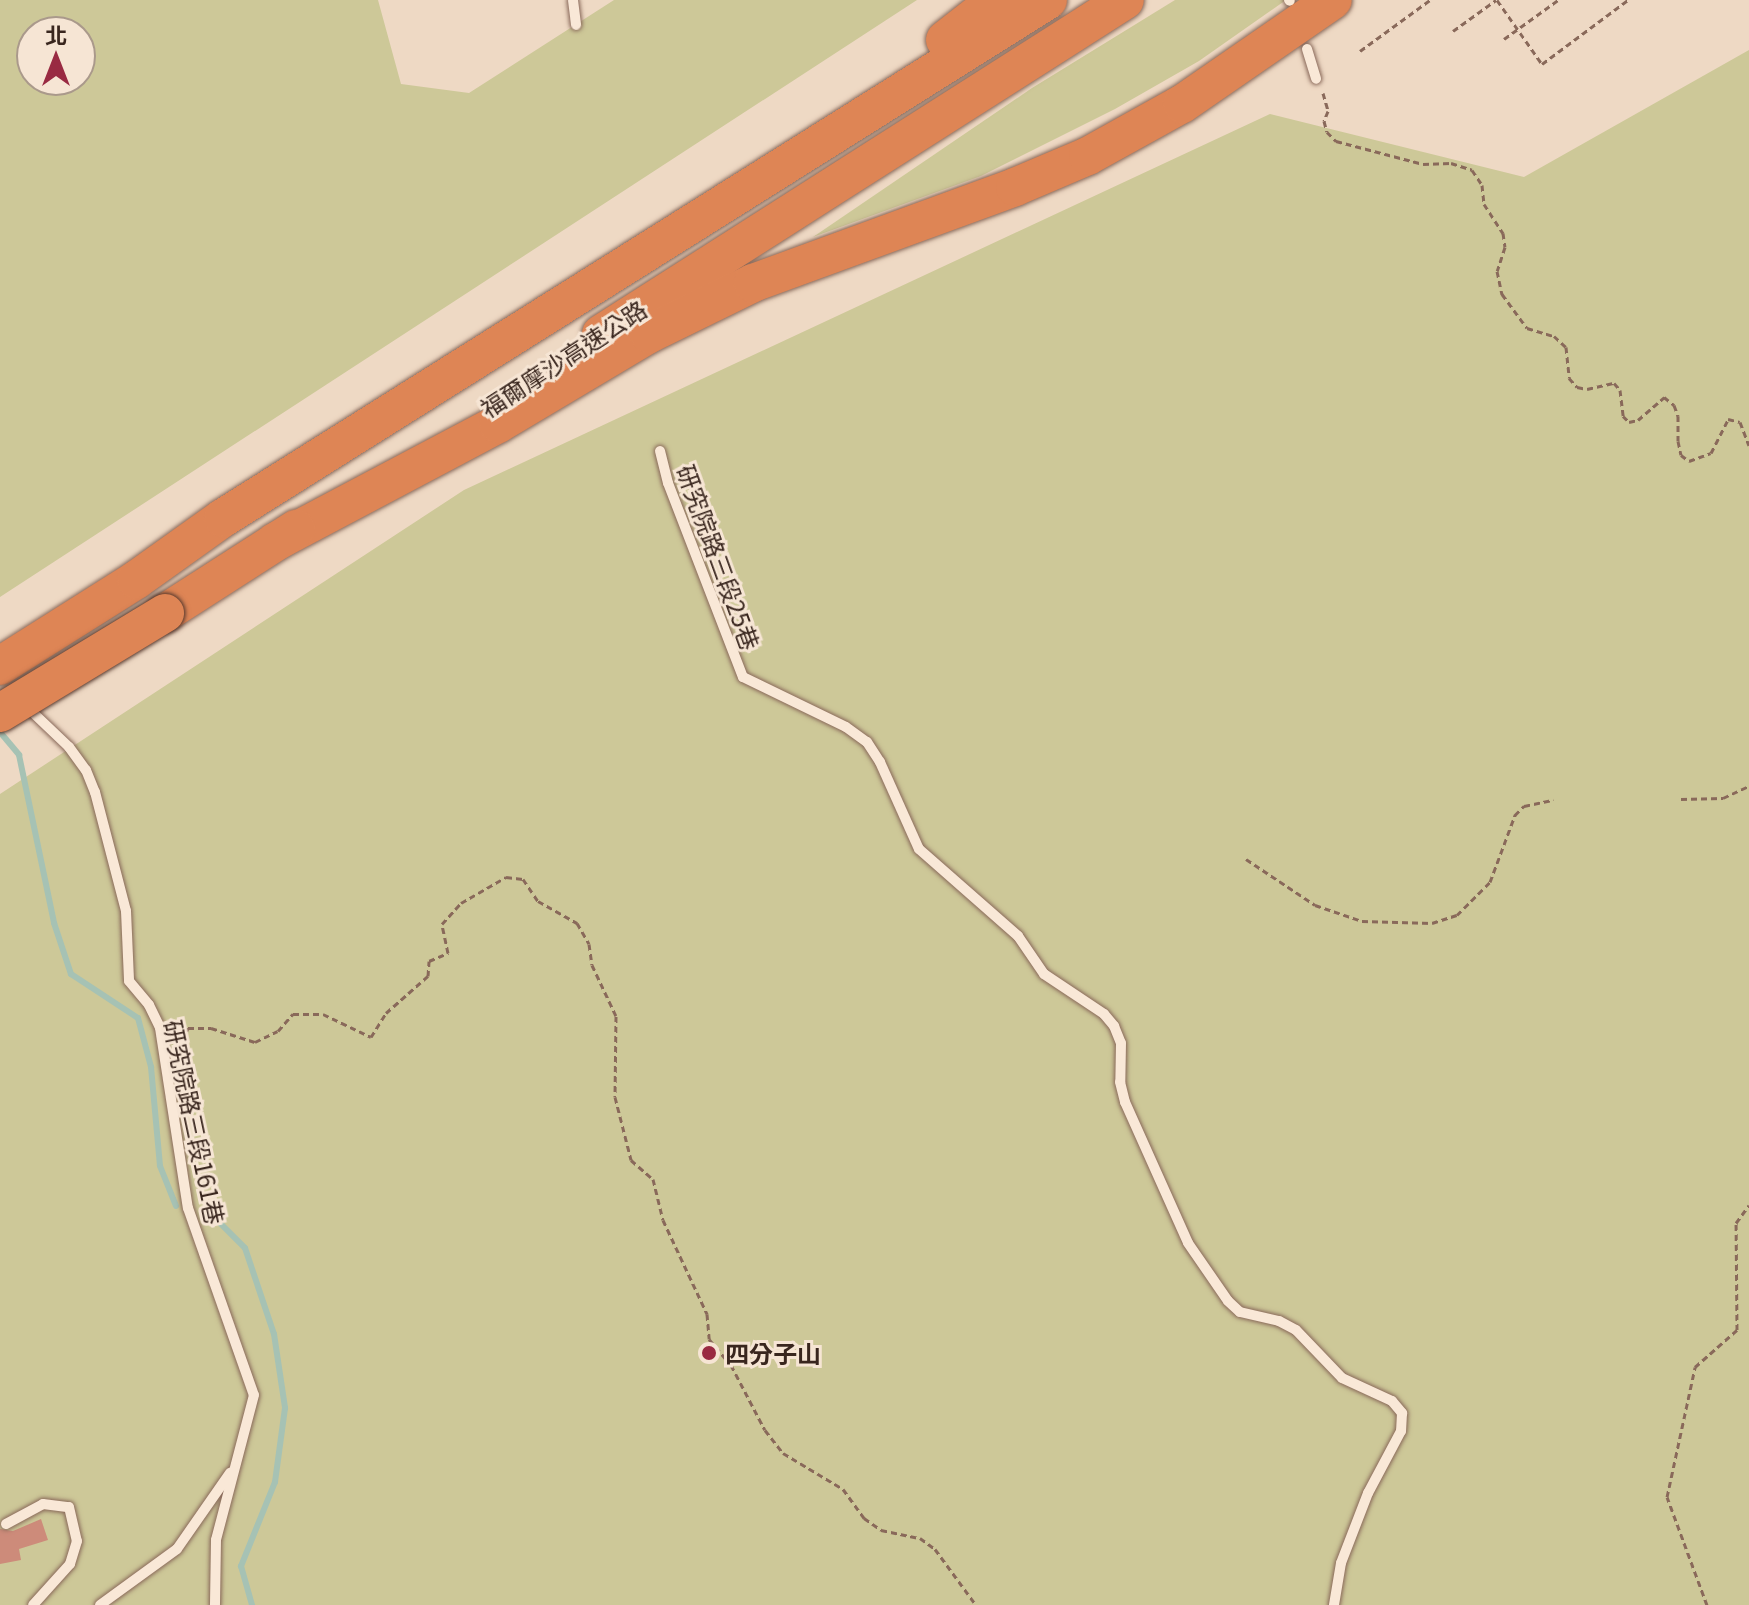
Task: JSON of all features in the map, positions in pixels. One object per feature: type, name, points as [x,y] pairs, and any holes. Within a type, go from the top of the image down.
[{"type":"highway","points":[[772,177],[996,0]]},
{"type":"highway","name":"福爾摩沙高速公路","points":[[4,690],[136,580],[223,518],[772,177],[1048,0]]},
{"type":"highway","points":[[275,542],[498,424],[649,334],[753,283],[1015,187],[1088,156],[1205,90],[1333,0]]},
{"type":"highway","name":"福爾摩沙高速公路","points":[[4,690],[165,613],[1124,1]]},
{"type":"lane","points":[[573,0],[576,25]]},
{"type":"lane","points":[[1307,49],[1316,79]]},
{"type":"lane","name":"研究院路三段25巷","points":[[660,451],[668,483],[743,677],[846,727],[867,742],[880,762],[919,849],[1018,936],[1044,974],[1104,1014],[1114,1026],[1121,1043],[1120,1082],[1125,1102],[1188,1243],[1228,1301],[1240,1312],[1279,1321],[1296,1330],[1342,1378],[1392,1401],[1402,1413],[1401,1431],[1368,1493],[1341,1563],[1334,1605]]},
{"type":"lane","name":"研究院路三段161巷","points":[[4,690],[69,747],[86,770],[120,882],[129,981],[149,1005],[160,1028],[188,1208],[254,1395],[216,1540],[215,1605]]},
{"type":"lane","points":[[100,1605],[177,1549],[236,1465]]},
{"type":"lane","points":[[6,1524],[43,1504],[69,1507],[77,1541],[70,1564],[33,1605]]},
{"type":"path","points":[[1360,51],[1430,0]]},
{"type":"path","points":[[1453,31],[1496,0],[1542,64],[1628,0]]},
{"type":"path","points":[[1504,39],[1558,0]]},
{"type":"path","points":[[1316,79],[1326,102],[1327,132],[1336,141],[1423,164],[1451,163],[1472,170],[1482,185],[1484,204],[1503,233],[1505,247],[1497,271],[1502,294],[1527,328],[1554,336],[1566,347],[1569,378],[1577,387],[1587,389],[1614,383],[1620,390],[1623,416],[1629,422],[1638,420],[1664,397],[1674,405],[1678,416],[1681,455],[1689,461],[1711,453],[1728,419],[1740,422],[1749,445]]},
{"type":"path","points":[[1681,799],[1723,798],[1749,786]]},
{"type":"path","points":[[1246,859],[1315,905],[1362,921],[1432,923],[1457,915],[1490,882],[1515,815],[1524,806],[1553,800]]},
{"type":"path","points":[[167,1060],[178,1052],[188,1028],[211,1028],[255,1042],[278,1031],[293,1014],[323,1014],[371,1037],[386,1013],[401,1003],[428,976],[429,961],[448,953],[442,924],[461,903],[506,877],[523,879],[538,901],[577,923],[589,944],[592,965],[616,1016],[615,1097],[631,1160],[653,1179],[663,1220],[707,1314],[709,1339],[731,1365],[765,1430],[783,1453],[843,1489],[864,1518],[881,1530],[910,1534],[935,1549],[976,1605]]},
{"type":"path","points":[[1707,1605],[1667,1497],[1695,1367],[1737,1330],[1736,1223],[1749,1205]]},
{"type":"shaded area","points":[[0,0],[378,0],[401,84],[469,93],[614,0],[917,0],[0,597]]},
{"type":"shaded area","points":[[1175,0],[1286,0],[1199,61],[1115,109],[981,176],[813,237],[1032,88]]},
{"type":"shaded area","points":[[1749,50],[1749,1605],[0,1605],[0,794],[464,490],[1270,114],[1524,177]]},
{"type":"building","points":[[41,1519],[48,1540],[19,1549],[21,1560],[0,1564],[0,1529],[13,1531]]},
{"type":"waterway","points":[[0,732],[19,755],[54,923],[71,974],[138,1018],[151,1067],[160,1166],[176,1206]]},
{"type":"waterway","points":[[206,1217],[218,1221],[245,1248],[274,1334],[285,1408],[275,1482],[241,1566],[252,1605]]},
{"type":"place","name":"四分子山","points":[[709,1353]]}]
